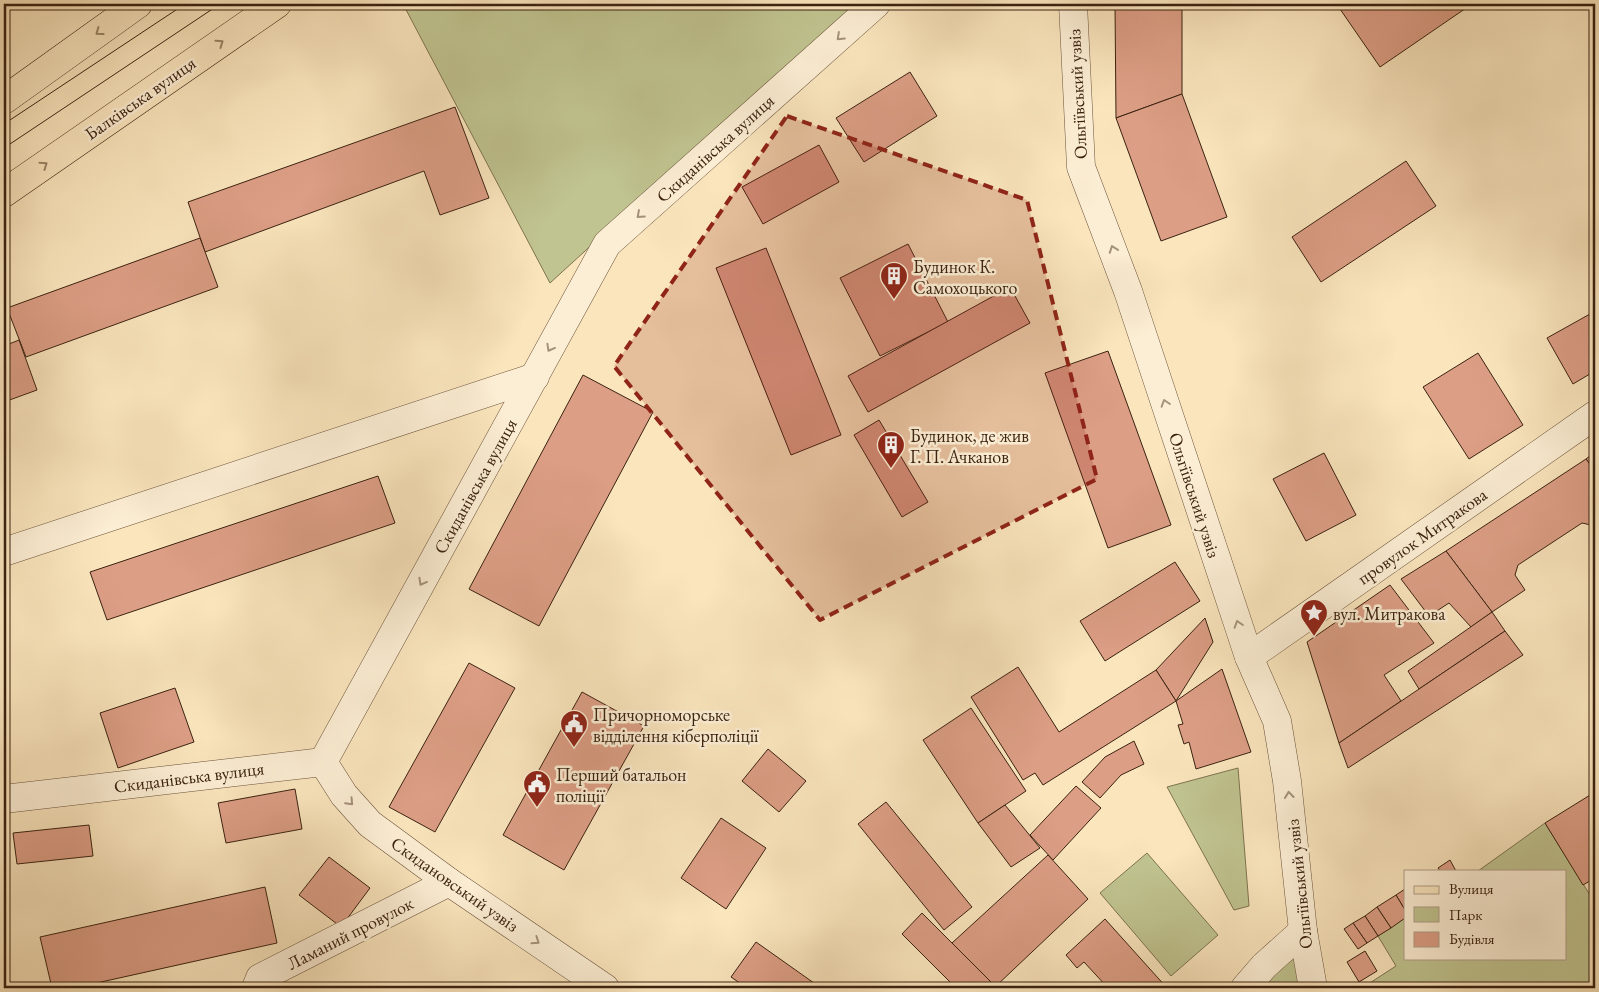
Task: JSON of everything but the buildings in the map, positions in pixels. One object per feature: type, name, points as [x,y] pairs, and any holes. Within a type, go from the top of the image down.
[{"type":"main road","points":[[4,100],[138,4]]},
{"type":"main road","name":"Балківська вулиця","points":[[4,193],[277,4]]},
{"type":"street","name":"Скиданівська вулиця","points":[[4,799],[323,762],[607,244],[876,4]]},
{"type":"street","name":"Ольгіївський узвіз","points":[[1073,4],[1081,168],[1128,291],[1249,657],[1276,721],[1287,781],[1303,931],[1313,988]]},
{"type":"street","points":[[4,552],[535,377]]},
{"type":"street","name":"провулок Митракова","points":[[1249,657],[1595,415]]},
{"type":"street","name":"Скидановський узвіз","points":[[323,762],[344,795],[370,824],[449,882],[605,988]]},
{"type":"street","name":"Ламаний провулок","points":[[256,988],[260,978],[449,882]]},
{"type":"street","points":[[1246,988],[1264,966],[1303,931]]},
{"type":"highlighted area","points":[[787,116],[1027,200],[1097,479],[820,620],[614,366]]},
{"type":"green space","points":[[403,4],[860,4],[744,106],[550,283]]},
{"type":"green space","points":[[1238,768],[1249,906],[1234,910],[1167,787]]},
{"type":"green space","points":[[1545,823],[1595,903],[1595,988],[1362,988],[1396,966],[1378,936],[1404,919],[1404,960],[1566,960],[1566,870],[1479,870]]},
{"type":"green space","points":[[1147,853],[1218,935],[1171,976],[1100,893]]},
{"type":"green space","points":[[1303,931],[1313,988],[1245,988]]},
{"type":"tram line","points":[[4,124],[185,4]]},
{"type":"tram line","points":[[4,148],[220,4]]},
{"type":"place","name":"Будинок К. Самохоцького","points":[[894,300]]},
{"type":"place","name":"Будинок, де жив Г. П. Ачканов","points":[[891,469]]},
{"type":"place","name":"вул. Митракова","points":[[1314,637]]},
{"type":"place","name":"Причорноморське відділення кіберполіції","points":[[574,748]]},
{"type":"place","name":"Перший батальон поліції","points":[[537,808]]}]
